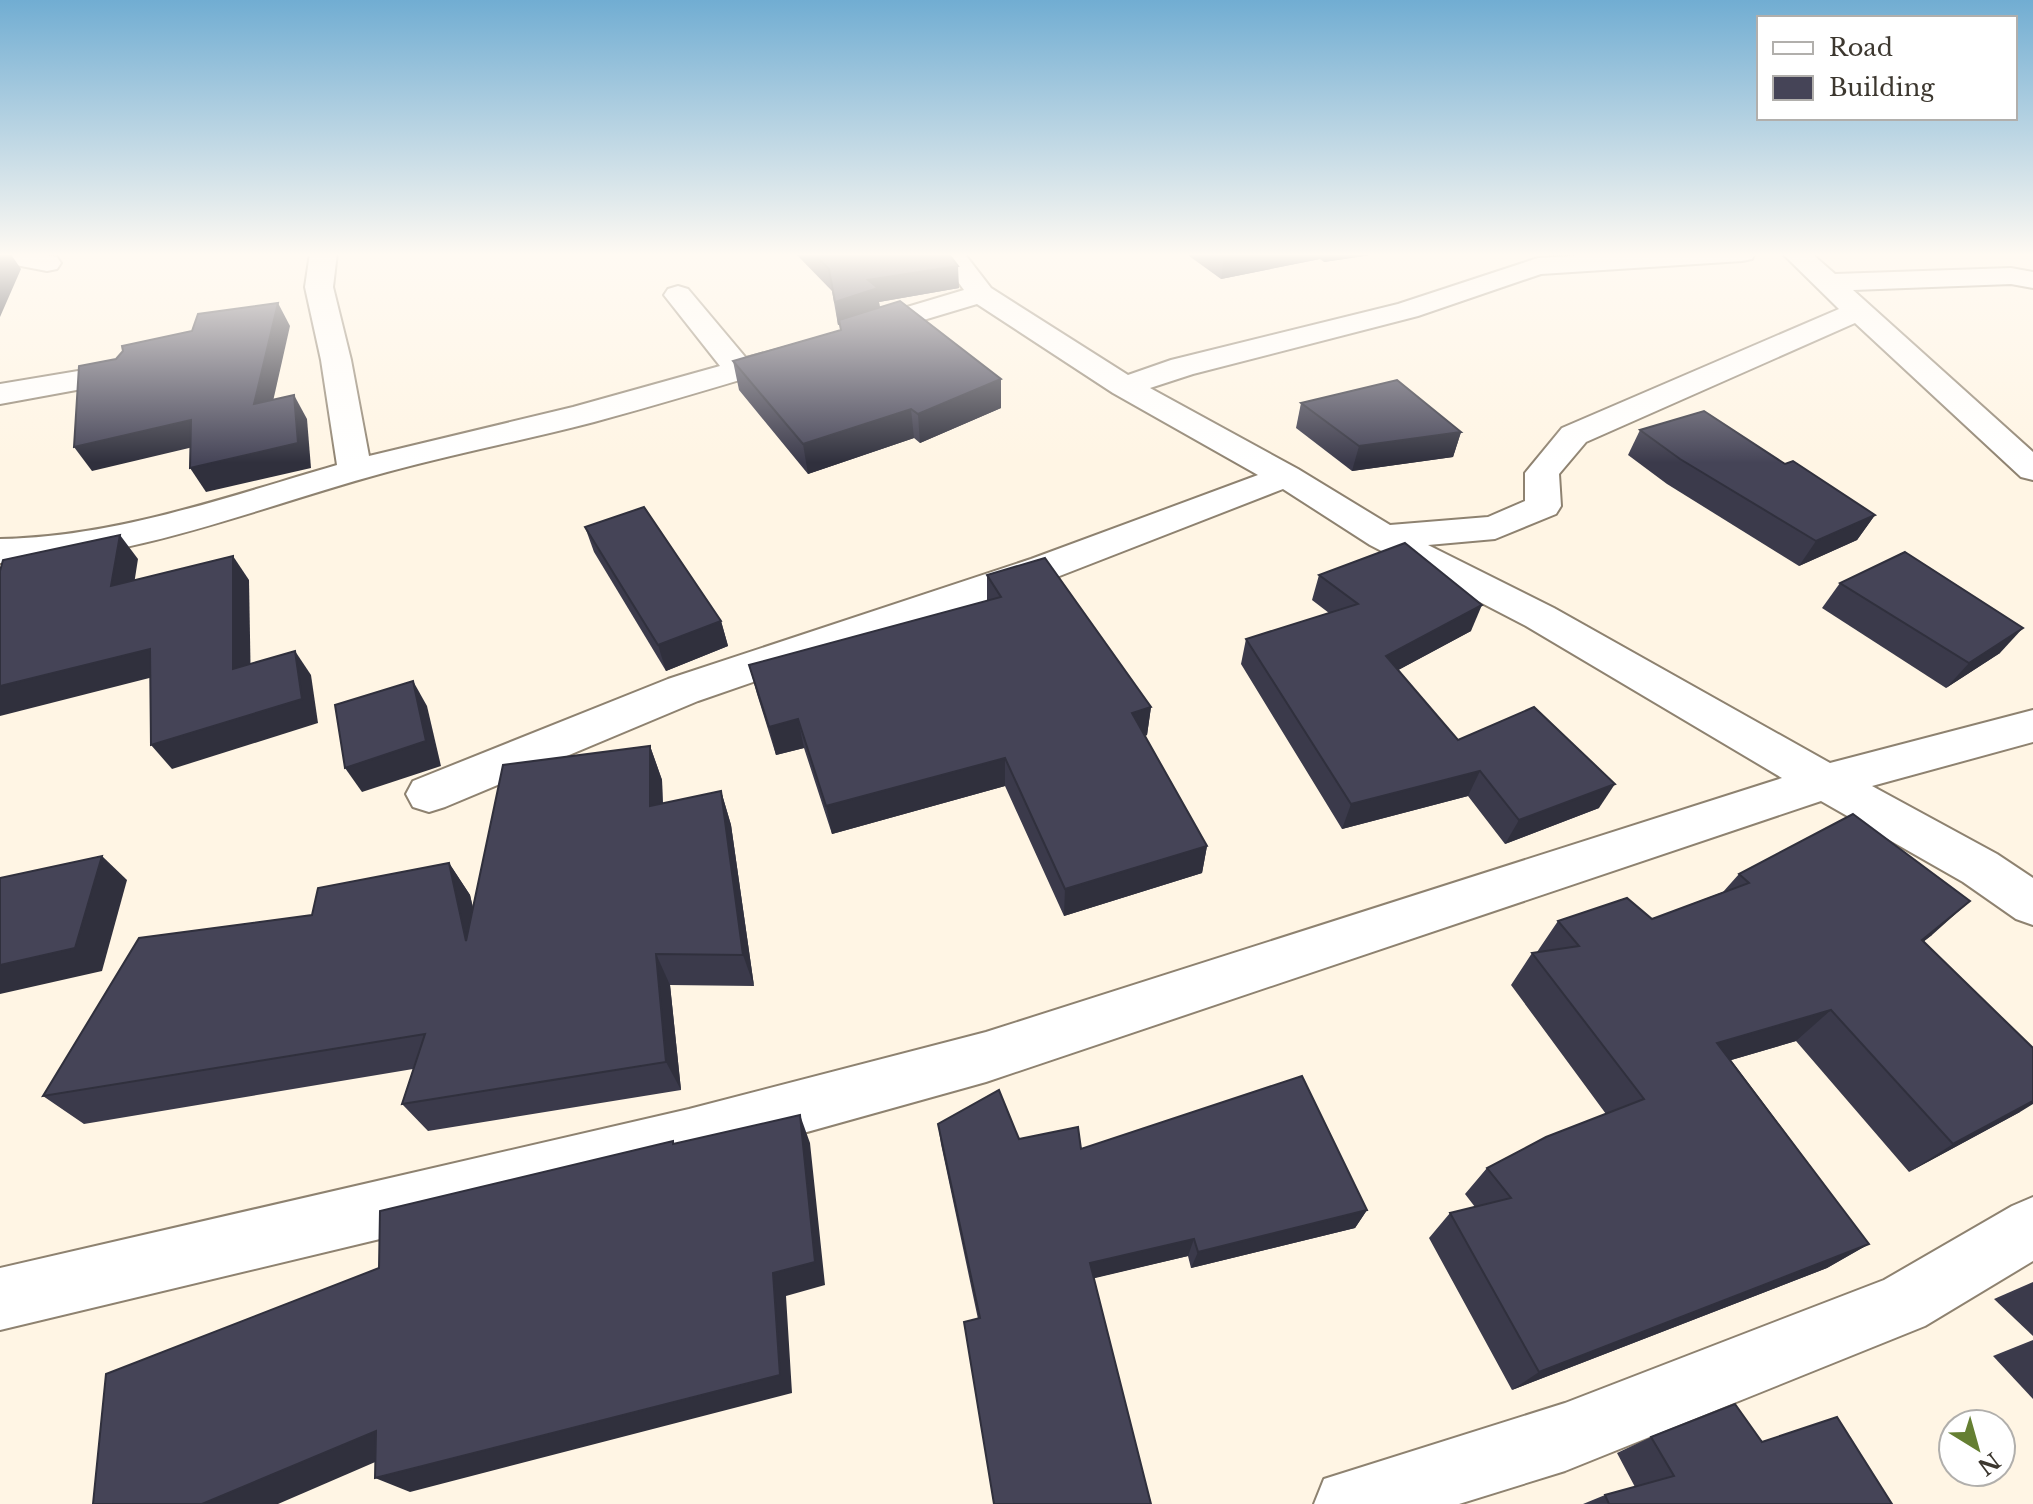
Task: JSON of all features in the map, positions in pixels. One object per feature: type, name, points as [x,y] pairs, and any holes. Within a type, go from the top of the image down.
[{"type":"street","points":[[327,323],[355,472]]},
{"type":"street","points":[[701,323],[740,371]]},
{"type":"street","points":[[0,551],[47,550],[144,532],[377,464],[582,415],[740,371],[889,323]]},
{"type":"street","points":[[1026,323],[1124,386],[1286,476],[1383,537],[1540,617],[1980,868],[2033,904]]},
{"type":"street","points":[[1124,386],[1182,367],[1356,323]]},
{"type":"street","points":[[1383,537],[1495,528],[1543,506],[1542,473],[1574,435],[1830,323]]},
{"type":"street","points":[[1871,323],[2033,470]]},
{"type":"street","points":[[0,394],[120,373]]},
{"type":"street","points":[[429,794],[683,690],[1044,568],[1286,476]]},
{"type":"street","points":[[0,1299],[689,1137],[986,1057],[1501,885],[1825,782],[2033,726]]},
{"type":"street","points":[[1349,1504],[1565,1437],[1903,1304],[2033,1227]]},
{"type":"building","points":[[195,323],[273,323],[254,404],[294,395],[298,443],[190,468],[191,420],[74,447],[79,366],[116,359],[123,351],[122,346],[192,331]]},
{"type":"building","points":[[840,323],[929,323],[1001,379],[918,414],[911,409],[803,444],[733,361],[841,330]]},
{"type":"building","points":[[1397,380],[1461,432],[1359,446],[1301,403]]},
{"type":"building","points":[[1704,411],[1785,464],[1793,461],[1875,515],[1816,541],[1680,459],[1640,430]]},
{"type":"building","points":[[644,507],[721,621],[658,645],[585,527]]},
{"type":"building","points":[[120,535],[111,586],[233,556],[233,669],[295,651],[302,699],[151,745],[150,649],[0,686],[0,571],[3,560]]},
{"type":"building","points":[[1405,543],[1482,605],[1386,656],[1458,740],[1534,707],[1615,784],[1519,820],[1480,771],[1351,804],[1246,639],[1358,604],[1319,575]]},
{"type":"building","points":[[1905,552],[2023,628],[1969,663],[1840,583]]},
{"type":"building","points":[[1045,558],[1151,707],[1132,713],[1207,846],[1065,889],[1005,758],[826,806],[798,719],[769,727],[749,665],[1001,597],[987,575]]},
{"type":"building","points":[[413,681],[426,741],[345,768],[335,705]]},
{"type":"building","points":[[650,746],[650,806],[721,791],[743,955],[656,954],[666,1062],[402,1104],[425,1034],[43,1096],[139,938],[312,915],[318,888],[449,863],[466,941],[503,765]]},
{"type":"building","points":[[1853,814],[1970,901],[1922,940],[2033,1048],[2033,1101],[1953,1144],[1831,1010],[1717,1043],[1869,1244],[1539,1372],[1450,1213],[1511,1198],[1487,1168],[1546,1137],[1644,1099],[1532,953],[1579,946],[1558,921],[1627,898],[1652,919],[1749,883],[1739,874]]},
{"type":"building","points":[[102,856],[75,948],[0,965],[0,878]]},
{"type":"building","points":[[1302,1076],[1367,1210],[1198,1252],[1194,1239],[1090,1263],[1151,1504],[994,1504],[964,1322],[980,1318],[938,1124],[999,1090],[1019,1139],[1078,1127],[1081,1149]]},
{"type":"building","points":[[800,1115],[815,1262],[773,1273],[780,1375],[375,1478],[376,1431],[202,1504],[93,1504],[106,1374],[379,1268],[380,1211],[673,1141],[673,1144]]},
{"type":"building","points":[[1735,1404],[1762,1442],[1837,1417],[1892,1504],[1609,1504],[1605,1495],[1674,1476],[1651,1437]]}]
